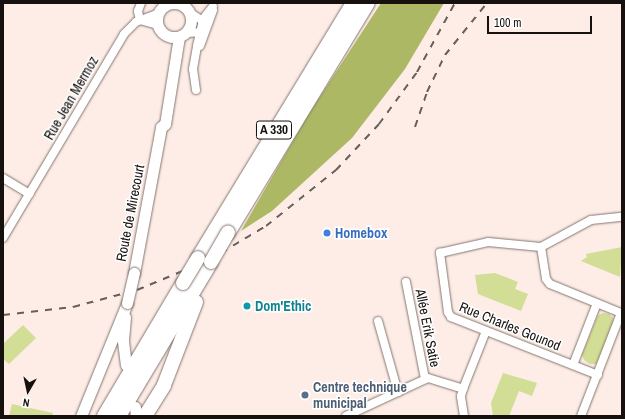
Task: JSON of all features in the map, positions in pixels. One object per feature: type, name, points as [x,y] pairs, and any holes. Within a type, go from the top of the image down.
[{"type":"highway","name":"A 330","points":[[119,416],[353,3]]},
{"type":"highway","name":"A 330","points":[[104,416],[130,365],[183,283],[208,259],[228,234],[368,3]]},
{"type":"highway","points":[[139,413],[164,384],[192,309],[208,259]]},
{"type":"highway","points":[[96,416],[130,365]]},
{"type":"main road","points":[[173,3],[186,7],[192,23],[183,35],[166,36],[158,25],[159,12],[165,6],[173,3]]},
{"type":"main road","name":"Route de Mirecourt","points":[[161,127],[165,124],[183,35]]},
{"type":"main road","name":"Route de Mirecourt","points":[[130,365],[123,341],[127,303],[161,127],[159,123],[169,52],[166,36]]},
{"type":"main road","name":"Route de Mirecourt","points":[[81,416],[127,303]]},
{"type":"street","points":[[141,3],[138,11],[140,20],[158,25]]},
{"type":"street","points":[[205,31],[203,19],[213,4]]},
{"type":"street","points":[[196,90],[194,69],[196,54],[213,4]]},
{"type":"street","points":[[186,7],[203,19]]},
{"type":"street","name":"Rue Jean Mermoz","points":[[3,238],[124,34],[140,20],[159,12]]},
{"type":"street","points":[[183,35],[205,31]]},
{"type":"street","points":[[3,178],[30,194]]},
{"type":"street","points":[[581,416],[622,313],[597,304],[547,282],[541,246],[591,220],[622,217]]},
{"type":"street","name":"Rue Charles Gounod","points":[[541,246],[488,242],[440,252],[449,315],[598,375]]},
{"type":"street","name":"Allée Erik Satie","points":[[406,282],[425,379]]},
{"type":"street","points":[[573,365],[597,304]]},
{"type":"street","points":[[378,321],[398,392]]},
{"type":"street","points":[[464,416],[461,396],[486,331]]},
{"type":"street","points":[[346,416],[425,379],[434,378],[463,389]]},
{"type":"green space","points":[[381,3],[444,3],[405,69],[352,138],[272,211],[241,231],[308,115]]},
{"type":"green space","points":[[622,247],[620,277],[581,261],[587,257],[586,254]]},
{"type":"green space","points":[[495,273],[518,282],[515,289],[528,294],[521,311],[478,294],[475,275]]},
{"type":"green space","points":[[603,313],[609,314],[613,318],[614,325],[600,361],[596,364],[590,364],[584,360],[582,355],[598,315]]},
{"type":"green space","points":[[23,325],[36,338],[9,364],[3,359],[3,344]]},
{"type":"green space","points":[[503,373],[537,383],[532,396],[519,391],[509,416],[493,416],[491,403]]},
{"type":"green space","points":[[12,404],[53,413],[52,416],[9,416]]},
{"type":"railway","points":[[3,315],[73,307],[137,290],[209,260],[266,226],[336,170],[379,124],[417,72],[455,3]]},
{"type":"railway","points":[[415,127],[427,92],[445,55],[487,3]]},
{"type":"place","name":"Homebox","points":[[327,233]]},
{"type":"place","name":"Dom'Ethic","points":[[247,306]]},
{"type":"place","name":"Centre technique municipal","points":[[305,395]]}]
